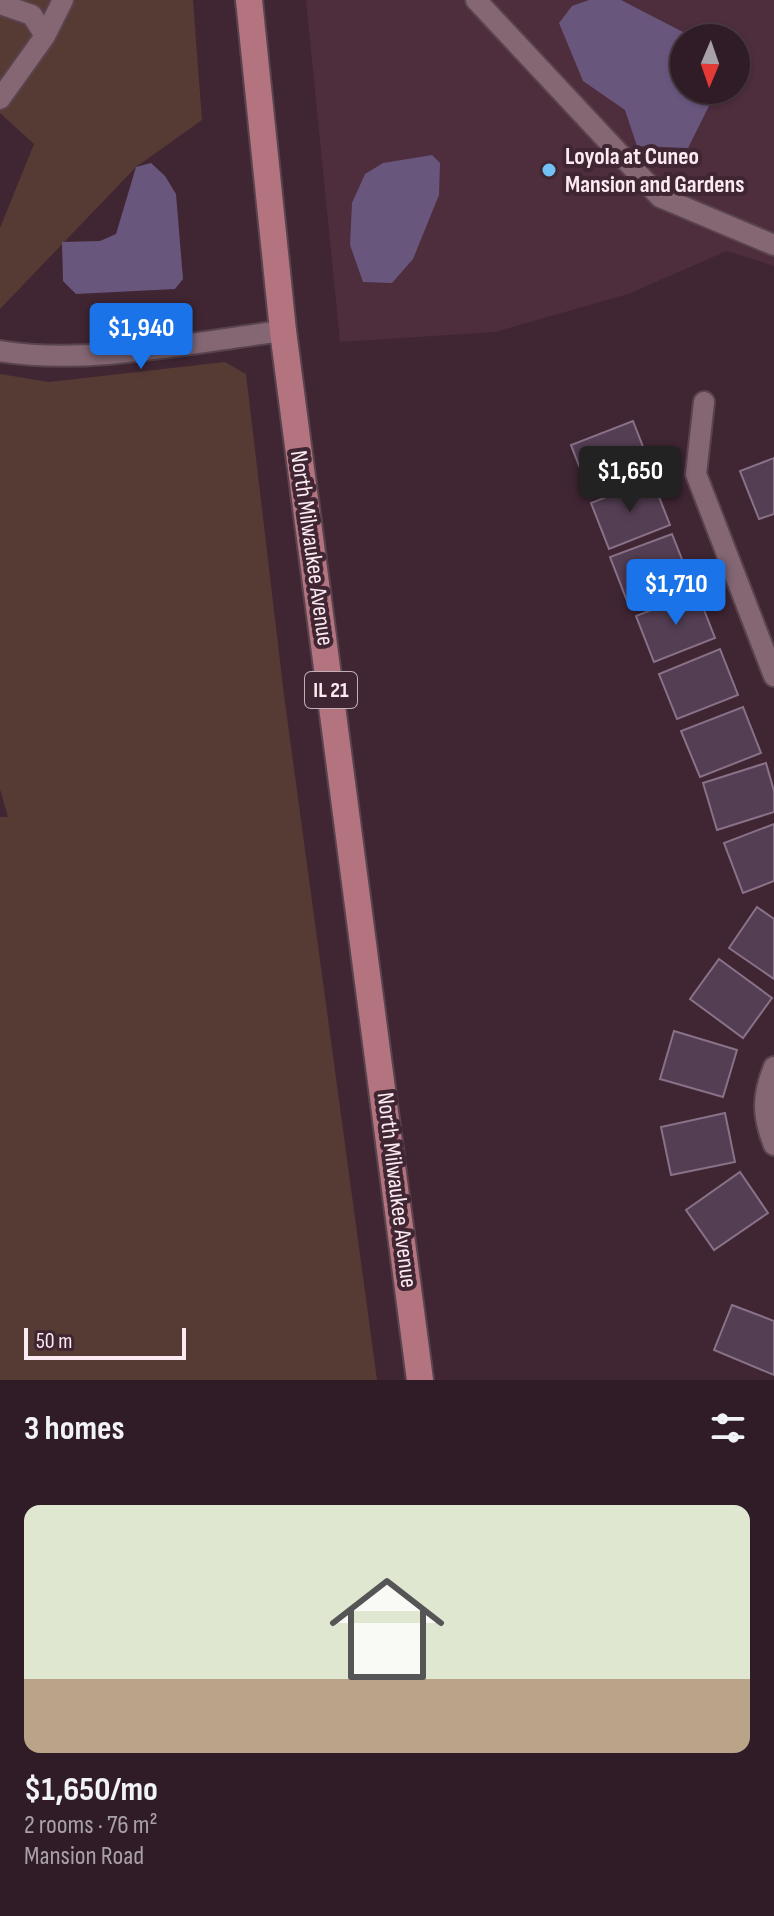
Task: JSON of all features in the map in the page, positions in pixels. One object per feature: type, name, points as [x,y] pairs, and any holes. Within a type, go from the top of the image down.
[{"type":"main road","name":"North Milwaukee Avenue","points":[[249,0],[283,331],[420,1380]]},
{"type":"street","points":[[0,99],[45,36],[63,0]]},
{"type":"street","points":[[476,0],[660,197],[774,245]]},
{"type":"street","points":[[0,4],[32,15],[45,36]]},
{"type":"street","points":[[0,351],[26,356],[76,357],[283,331]]},
{"type":"street","points":[[704,402],[696,474],[774,676]]},
{"type":"street","points":[[774,1067],[764,1092],[768,1130],[774,1145]]},
{"type":"shaded area","points":[[0,0],[193,0],[202,120],[136,167],[0,309],[0,228],[34,144],[0,113]]},
{"type":"shaded area","name":"Loyola at Cuneo Mansion and Gardens","points":[[306,0],[774,0],[774,266],[727,251],[628,294],[495,332],[340,342]]},
{"type":"shaded area","points":[[589,0],[621,0],[670,25],[670,104],[710,104],[688,148],[637,146],[625,110],[583,81],[559,23],[572,6]]},
{"type":"shaded area","points":[[432,155],[440,163],[439,195],[413,259],[392,283],[363,282],[350,245],[352,203],[365,174],[383,163]]},
{"type":"shaded area","points":[[151,163],[165,176],[176,194],[183,279],[175,289],[76,294],[63,281],[62,242],[100,241],[116,234],[136,167]]},
{"type":"shaded area","points":[[225,362],[246,374],[284,695],[377,1380],[0,1380],[0,817],[8,817],[0,789],[0,374],[49,382]]},
{"type":"building","points":[[633,421],[652,470],[590,494],[571,445]]},
{"type":"building","points":[[774,458],[774,514],[759,519],[740,471]]},
{"type":"building","points":[[652,479],[670,525],[609,549],[591,503]]},
{"type":"building","points":[[672,534],[691,582],[629,606],[610,557]]},
{"type":"building","points":[[697,592],[715,638],[654,662],[636,616]]},
{"type":"building","points":[[720,649],[738,695],[677,719],[659,674]]},
{"type":"building","points":[[743,707],[761,753],[700,777],[681,731]]},
{"type":"building","points":[[766,763],[774,791],[774,812],[717,830],[703,783]]},
{"type":"building","points":[[774,824],[774,881],[743,893],[724,843]]},
{"type":"building","points":[[757,907],[774,919],[774,979],[729,948]]},
{"type":"building","points":[[719,959],[772,998],[743,1038],[690,999]]},
{"type":"building","points":[[674,1031],[737,1050],[723,1097],[660,1079]]},
{"type":"building","points":[[725,1113],[735,1162],[671,1175],[661,1127]]},
{"type":"building","points":[[740,1172],[768,1213],[714,1250],[686,1210]]},
{"type":"building","points":[[732,1305],[774,1321],[774,1375],[714,1350]]},
{"type":"place","name":"Loyola at Cuneo Mansion and Gardens","points":[[549,170]]}]
